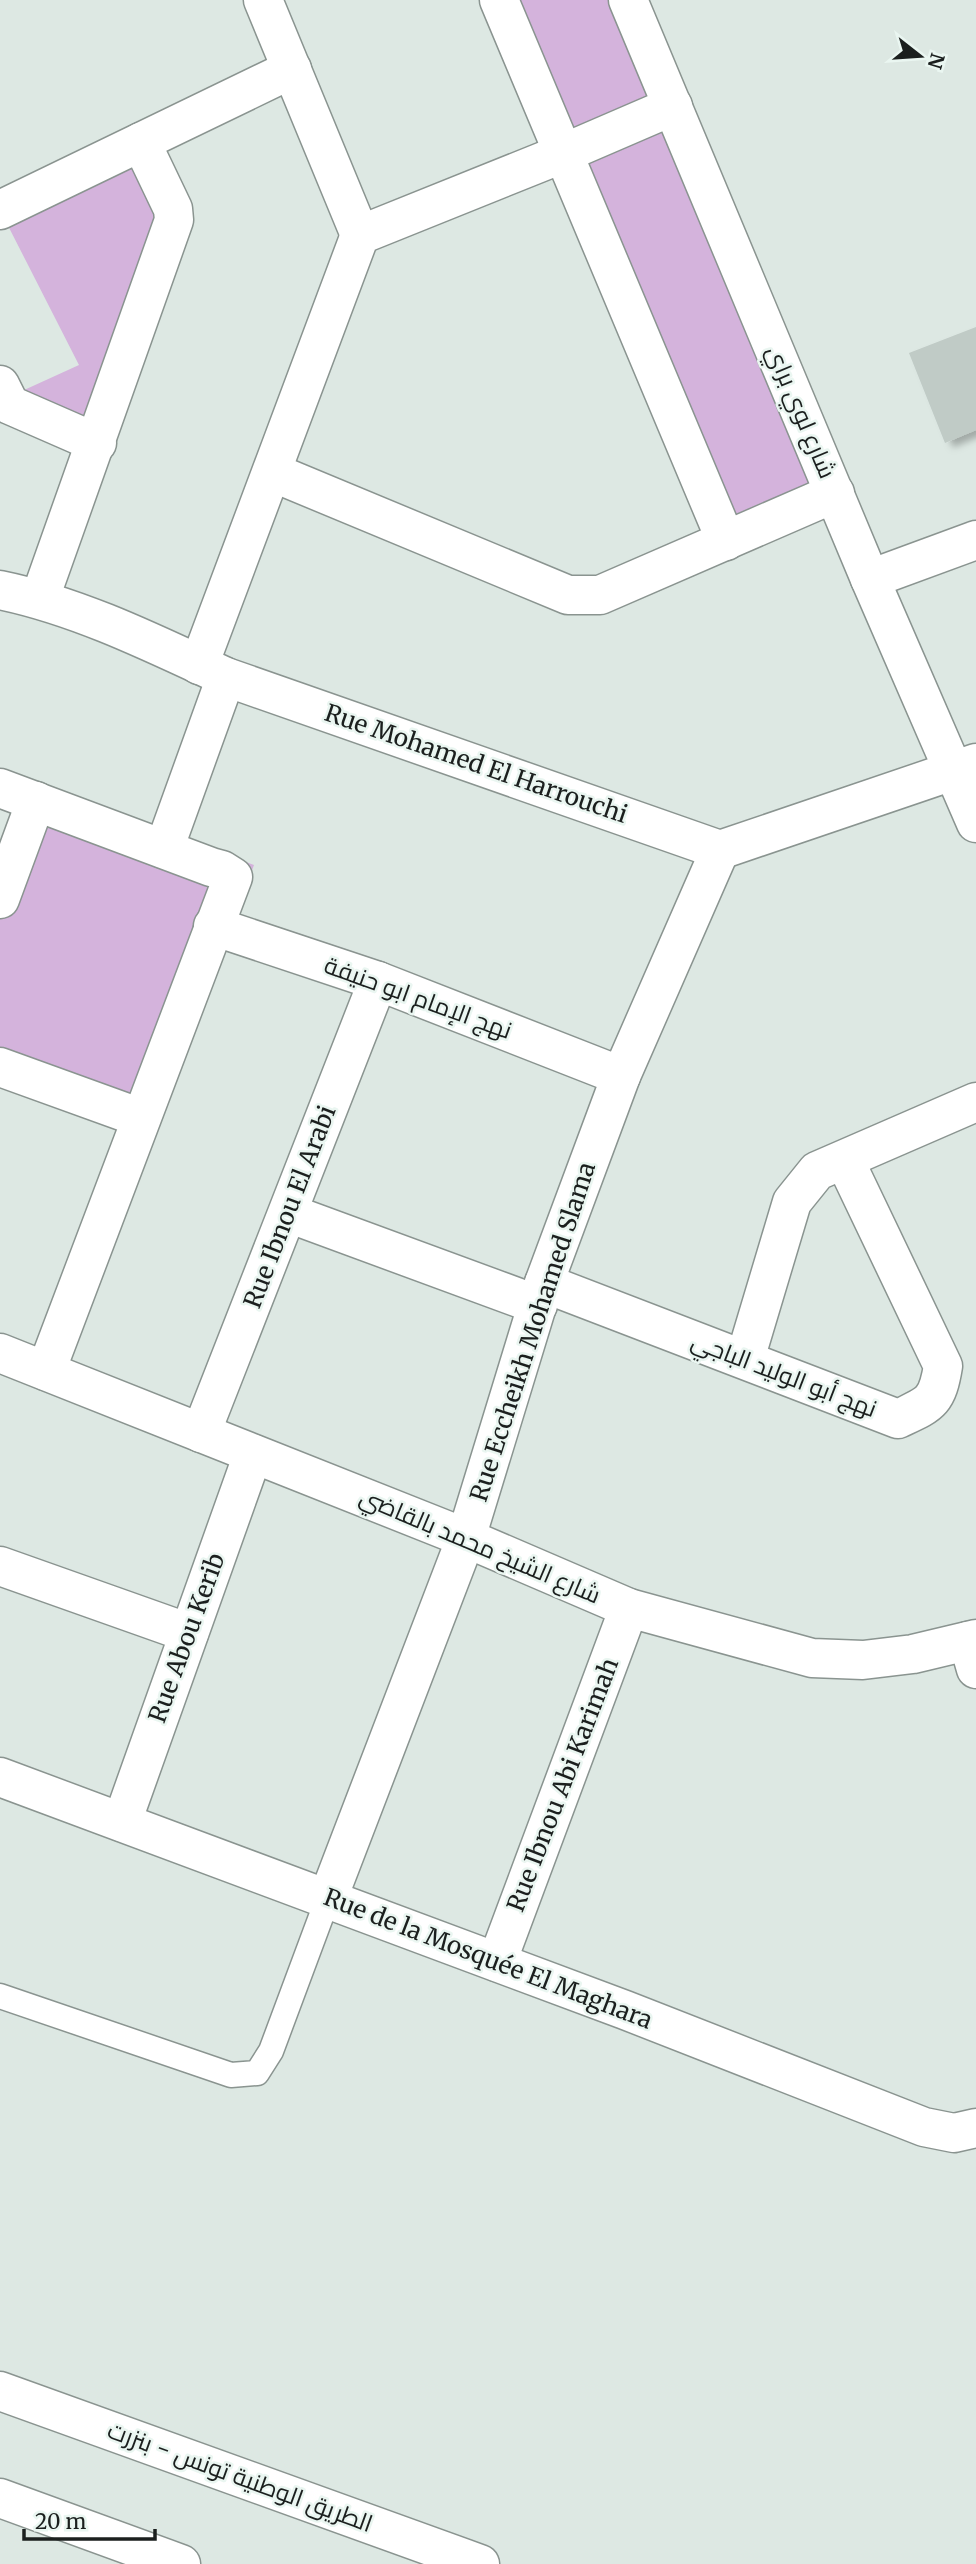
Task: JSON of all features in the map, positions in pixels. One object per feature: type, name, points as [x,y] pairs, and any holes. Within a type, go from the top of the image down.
[{"type":"main road","points":[[164,849],[212,671],[272,472],[360,235],[263,0]]},
{"type":"main road","points":[[499,0],[726,541]]},
{"type":"main road","name":"شارع لوي براي","points":[[628,0],[870,579],[965,766],[976,823]]},
{"type":"main road","points":[[0,210],[292,69]]},
{"type":"main road","points":[[360,235],[673,106]]},
{"type":"main road","points":[[40,598],[174,220],[173,209],[141,142]]},
{"type":"main road","points":[[0,385],[10,405],[97,443]]},
{"type":"main road","points":[[272,472],[568,594],[600,595],[835,493]]},
{"type":"main road","points":[[870,579],[976,540]]},
{"type":"main road","name":"Rue Mohamed El Harrouchi","points":[[0,590],[40,598],[212,671],[720,850]]},
{"type":"main road","points":[[720,850],[965,766]]},
{"type":"main road","points":[[0,788],[222,870],[233,877],[212,926],[46,1371]]},
{"type":"main road","points":[[0,900],[36,801]]},
{"type":"main road","name":"Rue Eccheikh Mohamed Slama","points":[[328,1898],[466,1538],[541,1294],[621,1076],[720,850]]},
{"type":"main road","name":"نهج الإمام ابو حنيفة","points":[[212,926],[378,981],[621,1076]]},
{"type":"main road","name":"Rue Ibnou El Arabi","points":[[201,1433],[378,981]]},
{"type":"main road","points":[[0,1067],[141,1118]]},
{"type":"main road","points":[[745,1359],[792,1202],[817,1171],[976,1102]]},
{"type":"main road","name":"نهج أبو الوليد الباجي","points":[[288,1213],[745,1359],[898,1419],[929,1405],[940,1386],[943,1366],[845,1161]]},
{"type":"main road","name":"شارع الشيخ محمد بالقاضي","points":[[0,1353],[466,1538],[629,1608],[813,1658],[863,1660],[973,1650]]},
{"type":"main road","name":"Rue Abou Kerib","points":[[122,1822],[253,1454]]},
{"type":"main road","points":[[0,1566],[189,1633]]},
{"type":"main road","name":"Rue Ibnou Abi Karimah","points":[[497,1962],[629,1608]]},
{"type":"main road","name":"Rue de la Mosquée El Maghara","points":[[0,1777],[328,1898],[925,2127],[954,2133],[976,2128]]},
{"type":"main road","name":"الطريق الوطنية تونس - بنزرت","points":[[0,2391],[480,2564]]},
{"type":"main road","points":[[0,2498],[181,2564]]},
{"type":"lane","points":[[0,1996],[231,2075],[257,2073],[271,2051],[328,1898]]},
{"type":"shaded area","points":[[515,0],[625,0],[826,483],[733,522]]},
{"type":"shaded area","points":[[143,119],[191,219],[107,457],[0,401],[79,365],[0,210],[0,196]]},
{"type":"shaded area","points":[[27,781],[254,865],[151,1141],[0,1085],[0,854]]},
{"type":"building","points":[[976,327],[976,430],[945,443],[909,353]]}]
